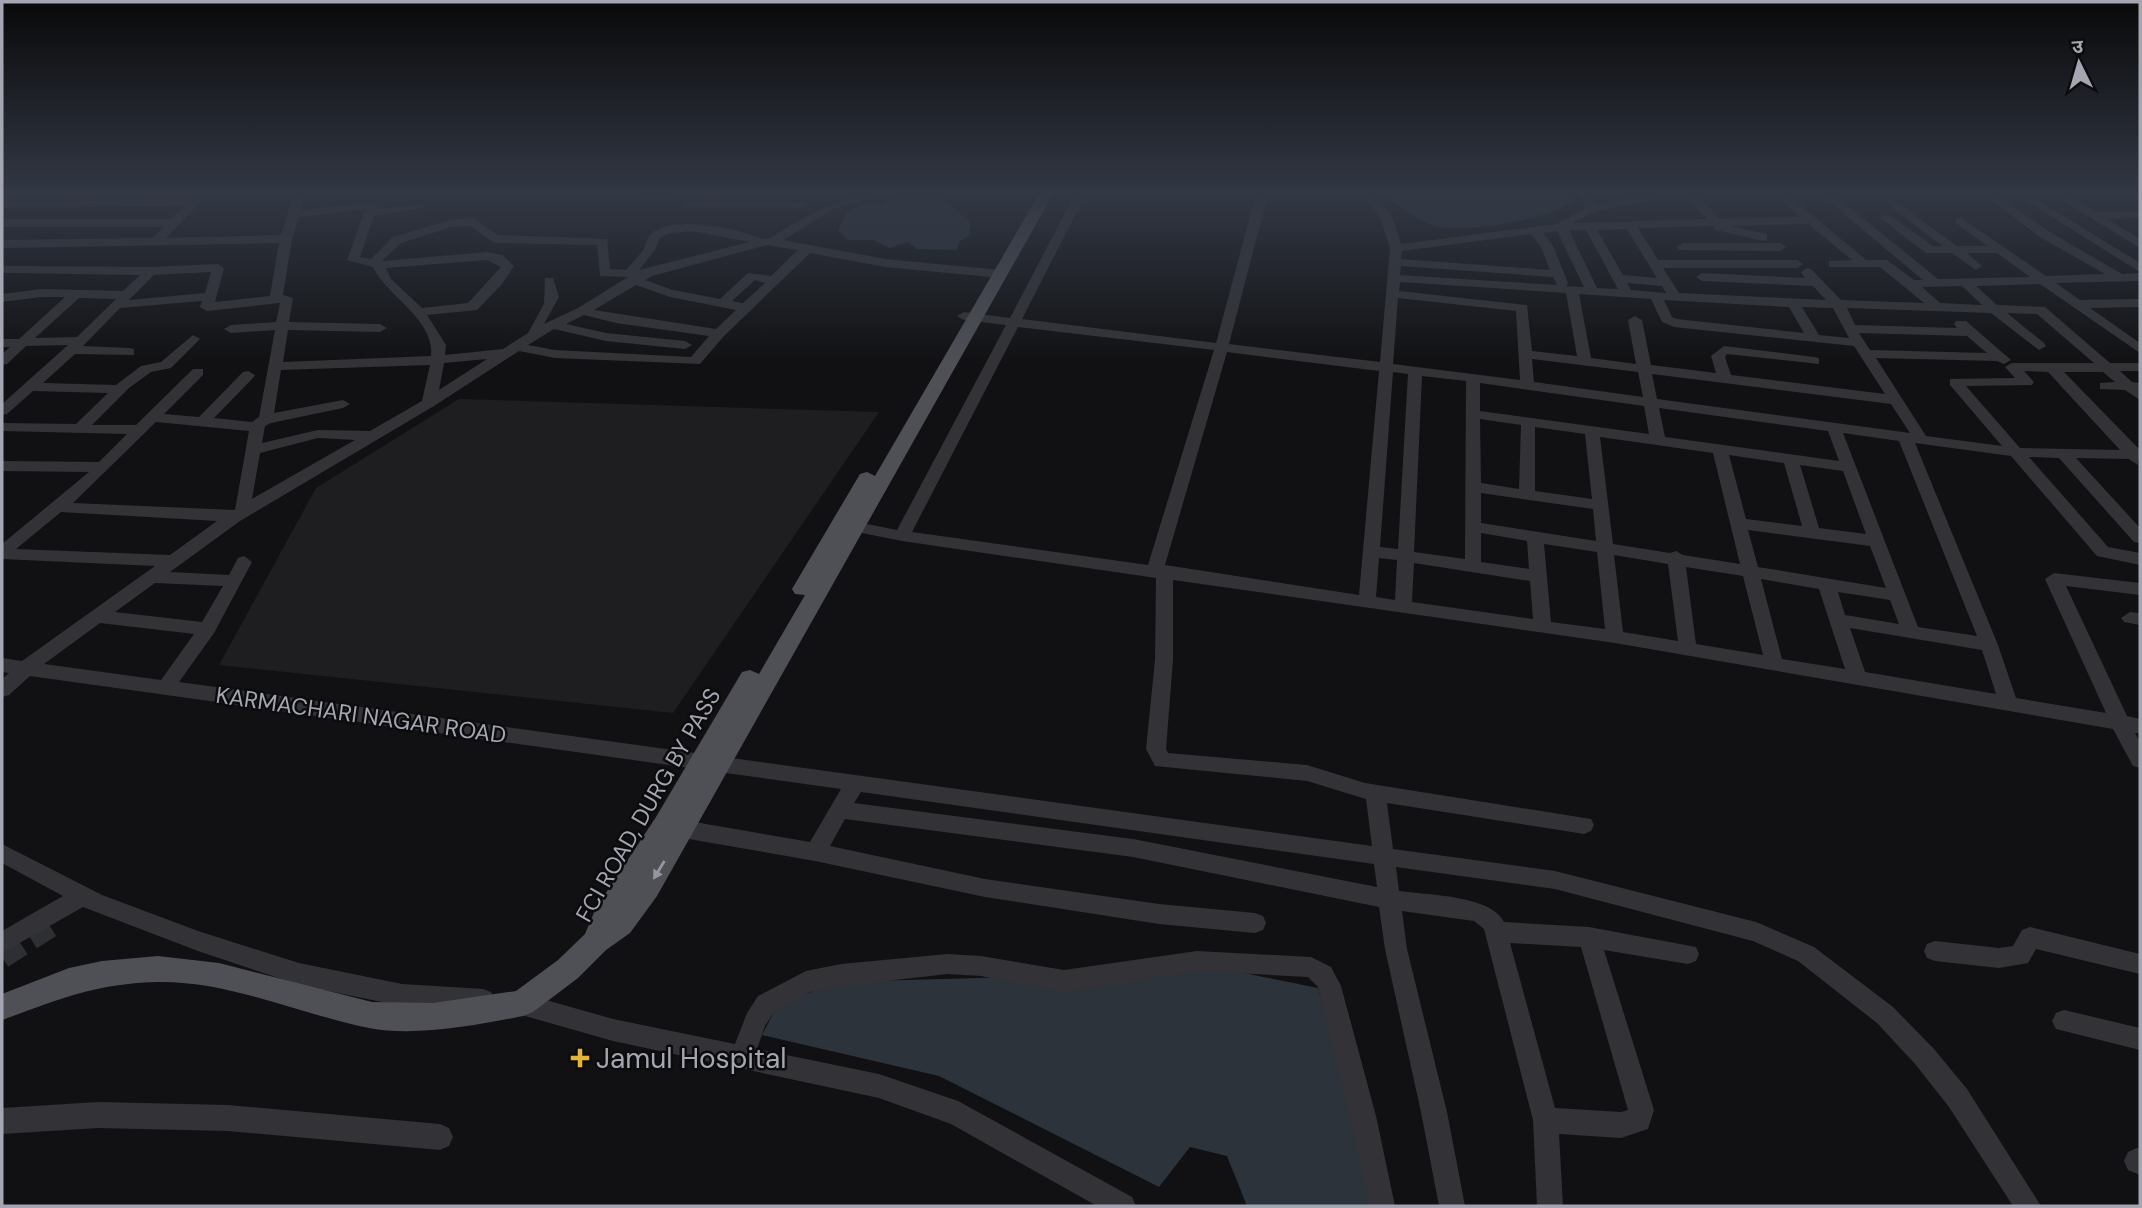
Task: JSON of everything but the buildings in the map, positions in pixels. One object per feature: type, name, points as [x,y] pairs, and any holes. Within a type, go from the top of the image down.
[{"type":"main road","name":"FCI ROAD, DURG BY PASS","points":[[596,941],[606,916],[711,762],[1006,250]]},
{"type":"main road","name":"FCI ROAD, DURG BY PASS","points":[[995,273],[1010,250]]},
{"type":"main road","name":"FCI ROAD, DURG BY PASS","points":[[596,941],[621,925],[648,888],[683,829],[711,762]]},
{"type":"main road","points":[[2,1007],[69,981],[102,974],[158,969],[219,976],[372,1016],[433,1016],[523,1003],[568,969],[596,941]]},
{"type":"street","points":[[6,267],[27,250]]},
{"type":"street","points":[[198,269],[214,250]]},
{"type":"street","points":[[276,298],[285,250]]},
{"type":"street","points":[[356,250],[353,260],[375,264],[487,256],[498,258],[508,268],[475,305],[418,312]]},
{"type":"street","points":[[375,264],[387,250]]},
{"type":"street","points":[[487,256],[490,250]]},
{"type":"street","points":[[603,250],[604,273],[636,276],[670,293],[746,308]]},
{"type":"street","points":[[636,276],[649,250]]},
{"type":"street","points":[[2,690],[26,668],[238,515],[429,403],[513,350],[551,321],[583,311],[636,276],[735,250]]},
{"type":"street","points":[[274,366],[439,359],[513,350],[673,362],[695,361],[719,333],[806,250]]},
{"type":"street","points":[[815,250],[885,263],[995,273]]},
{"type":"street","points":[[902,536],[1051,250]]},
{"type":"street","points":[[1247,250],[1160,570],[1164,660],[1157,756],[1169,762],[1307,773],[1375,793],[1584,825]]},
{"type":"street","points":[[1367,600],[1393,294],[1395,262],[1393,250]]},
{"type":"street","points":[[1395,262],[1448,250]]},
{"type":"street","points":[[1549,250],[1569,290],[1585,362]]},
{"type":"street","points":[[1572,250],[1594,292]]},
{"type":"street","points":[[1603,250],[1627,294]]},
{"type":"street","points":[[1646,250],[1675,298]]},
{"type":"street","points":[[1686,250],[1702,277],[1718,328]]},
{"type":"street","points":[[1847,250],[1863,263]]},
{"type":"street","points":[[1895,250],[1935,283]]},
{"type":"street","points":[[1934,250],[1969,250]]},
{"type":"street","points":[[2001,250],[2140,349]]},
{"type":"street","points":[[2072,250],[2120,277]]},
{"type":"street","points":[[2112,250],[2140,268]]},
{"type":"street","points":[[1955,251],[1976,266]]},
{"type":"street","points":[[1577,260],[1609,262]]},
{"type":"street","points":[[1395,262],[1559,274]]},
{"type":"street","points":[[1395,262],[1569,290],[1627,294],[1658,301],[1711,303]]},
{"type":"street","points":[[375,264],[386,281],[418,312],[439,345],[439,359],[429,403]]},
{"type":"street","points":[[1654,264],[1802,268],[1839,306],[1850,329],[1897,400],[1989,645],[2008,703]]},
{"type":"street","points":[[1833,264],[1883,264],[2006,362],[2027,383],[1955,382],[2013,452],[2103,552],[2140,559]]},
{"type":"street","points":[[6,267],[151,271],[219,269],[206,305],[214,307],[287,298],[262,423],[238,515]]},
{"type":"street","points":[[2,411],[75,346],[151,271]]},
{"type":"street","points":[[722,304],[751,276],[775,281]]},
{"type":"street","points":[[1702,277],[1817,282]]},
{"type":"street","points":[[1911,284],[2140,277]]},
{"type":"street","points":[[2087,278],[2140,313]]},
{"type":"street","points":[[1619,279],[1666,282]]},
{"type":"street","points":[[549,281],[554,290],[551,321]]},
{"type":"street","points":[[1966,283],[2039,346]]},
{"type":"street","points":[[2,298],[41,293],[121,300],[210,296]]},
{"type":"street","points":[[2,361],[76,294]]},
{"type":"street","points":[[1393,294],[1522,308],[1527,386]]},
{"type":"street","points":[[1658,301],[1675,298],[1758,308],[1794,304],[2040,310],[2137,389]]},
{"type":"street","points":[[1658,301],[1667,319],[1674,323],[1808,338],[1863,348],[2052,368],[2140,367]]},
{"type":"street","points":[[2075,303],[2140,303]]},
{"type":"street","points":[[1794,304],[1814,361],[1829,392]]},
{"type":"street","points":[[1758,308],[1770,334]]},
{"type":"street","points":[[583,311],[616,319],[719,333]]},
{"type":"street","points":[[970,317],[1473,378],[2013,452],[2138,457]]},
{"type":"street","points":[[1634,320],[1646,369],[1658,440]]},
{"type":"street","points":[[551,321],[606,337],[685,345]]},
{"type":"street","points":[[231,329],[282,326],[380,328]]},
{"type":"street","points":[[1850,329],[1970,332]]},
{"type":"street","points":[[673,362],[698,330]]},
{"type":"street","points":[[2123,337],[2140,336]]},
{"type":"street","points":[[79,429],[123,387],[146,369],[166,365],[193,339]]},
{"type":"street","points":[[2,343],[25,342],[129,352]]},
{"type":"street","points":[[1725,379],[1718,356],[1724,350],[1814,361]]},
{"type":"street","points":[[1525,354],[1897,400]]},
{"type":"street","points":[[2052,368],[2138,457]]},
{"type":"street","points":[[1403,606],[1415,371]]},
{"type":"street","points":[[2,553],[103,467],[198,372]]},
{"type":"street","points":[[202,422],[248,375]]},
{"type":"street","points":[[1473,378],[1473,566]]},
{"type":"street","points":[[2105,386],[2137,389]]},
{"type":"street","points":[[30,387],[123,387]]},
{"type":"street","points":[[151,417],[202,422],[262,423],[343,404]]},
{"type":"street","points":[[1473,414],[1847,467]]},
{"type":"street","points":[[1527,494],[1528,421]]},
{"type":"street","points":[[2,427],[139,430]]},
{"type":"street","points":[[1834,428],[1911,632]]},
{"type":"street","points":[[1592,430],[1615,637]]},
{"type":"street","points":[[253,450],[318,434],[374,436]]},
{"type":"street","points":[[1720,449],[1774,664]]},
{"type":"street","points":[[2063,453],[2140,538]]},
{"type":"street","points":[[1791,459],[1812,532]]},
{"type":"street","points":[[2,466],[103,467]]},
{"type":"street","points":[[1473,487],[1600,505]]},
{"type":"street","points":[[58,507],[238,515]]},
{"type":"street","points":[[1739,523],[1876,541]]},
{"type":"street","points":[[846,525],[902,536],[1160,570],[1615,637],[2140,726]]},
{"type":"street","points":[[1475,527],[1676,557],[1895,595]]},
{"type":"street","points":[[1535,536],[1543,627]]},
{"type":"street","points":[[1372,551],[1538,576]]},
{"type":"street","points":[[2,553],[175,561]]},
{"type":"street","points":[[1676,557],[1688,651]]},
{"type":"street","points":[[165,688],[208,629],[244,562]]},
{"type":"street","points":[[154,577],[235,581]]},
{"type":"street","points":[[2140,589],[2054,579],[2120,723],[2140,760]]},
{"type":"street","points":[[1826,583],[1858,679]]},
{"type":"street","points":[[99,617],[208,629]]},
{"type":"street","points":[[1839,620],[1989,645]]},
{"type":"street","name":"KARMACHARI NAGAR ROAD","points":[[2,665],[1381,853],[1555,880],[1756,932],[1806,954],[1885,1015],[1925,1057],[1958,1098],[2028,1206]]},
{"type":"street","points":[[815,852],[856,782]]},
{"type":"street","points":[[1375,793],[1388,899],[1452,1206]]},
{"type":"street","points":[[840,810],[1133,848],[1388,899],[1479,912],[1493,923],[1496,932],[1546,1120],[1550,1206]]},
{"type":"street","points":[[683,829],[815,852],[860,864],[985,888],[1158,914],[1255,923]]},
{"type":"street","points":[[2,853],[88,899],[198,942],[299,974],[402,995],[523,1003],[613,1030],[743,1055],[879,1086],[957,1114],[1123,1206]]},
{"type":"street","points":[[55,923],[88,899]]},
{"type":"street","points":[[2,943],[88,899]]},
{"type":"street","points":[[1496,932],[1589,937],[1688,954]]},
{"type":"street","points":[[1546,1120],[1620,1125],[1639,1120],[1641,1110],[1589,937]]},
{"type":"street","points":[[1935,951],[1999,958],[2020,956],[2030,937],[2140,964]]},
{"type":"street","points":[[743,1055],[755,1021],[766,1004],[806,982],[841,975],[948,964],[981,966],[1064,981],[1197,961],[1311,967],[1323,974],[1329,986],[1363,1116],[1382,1206]]},
{"type":"street","points":[[2064,1021],[2140,1039]]},
{"type":"street","points":[[2,1121],[98,1115],[228,1118],[440,1137]]},
{"type":"shaded area","points":[[459,399],[879,412],[673,713],[219,665],[316,488]]},
{"type":"shaded area","points":[[1205,965],[1318,988],[1351,1103],[1375,1206],[1247,1206],[1227,1156],[1190,1147],[1159,1187],[939,1076],[762,1035],[777,1006],[835,982],[1013,977]]},
{"type":"tunnel","points":[[2,957],[55,923]]},
{"type":"place","name":"Jamul Hospital","points":[[580,1058]]}]
